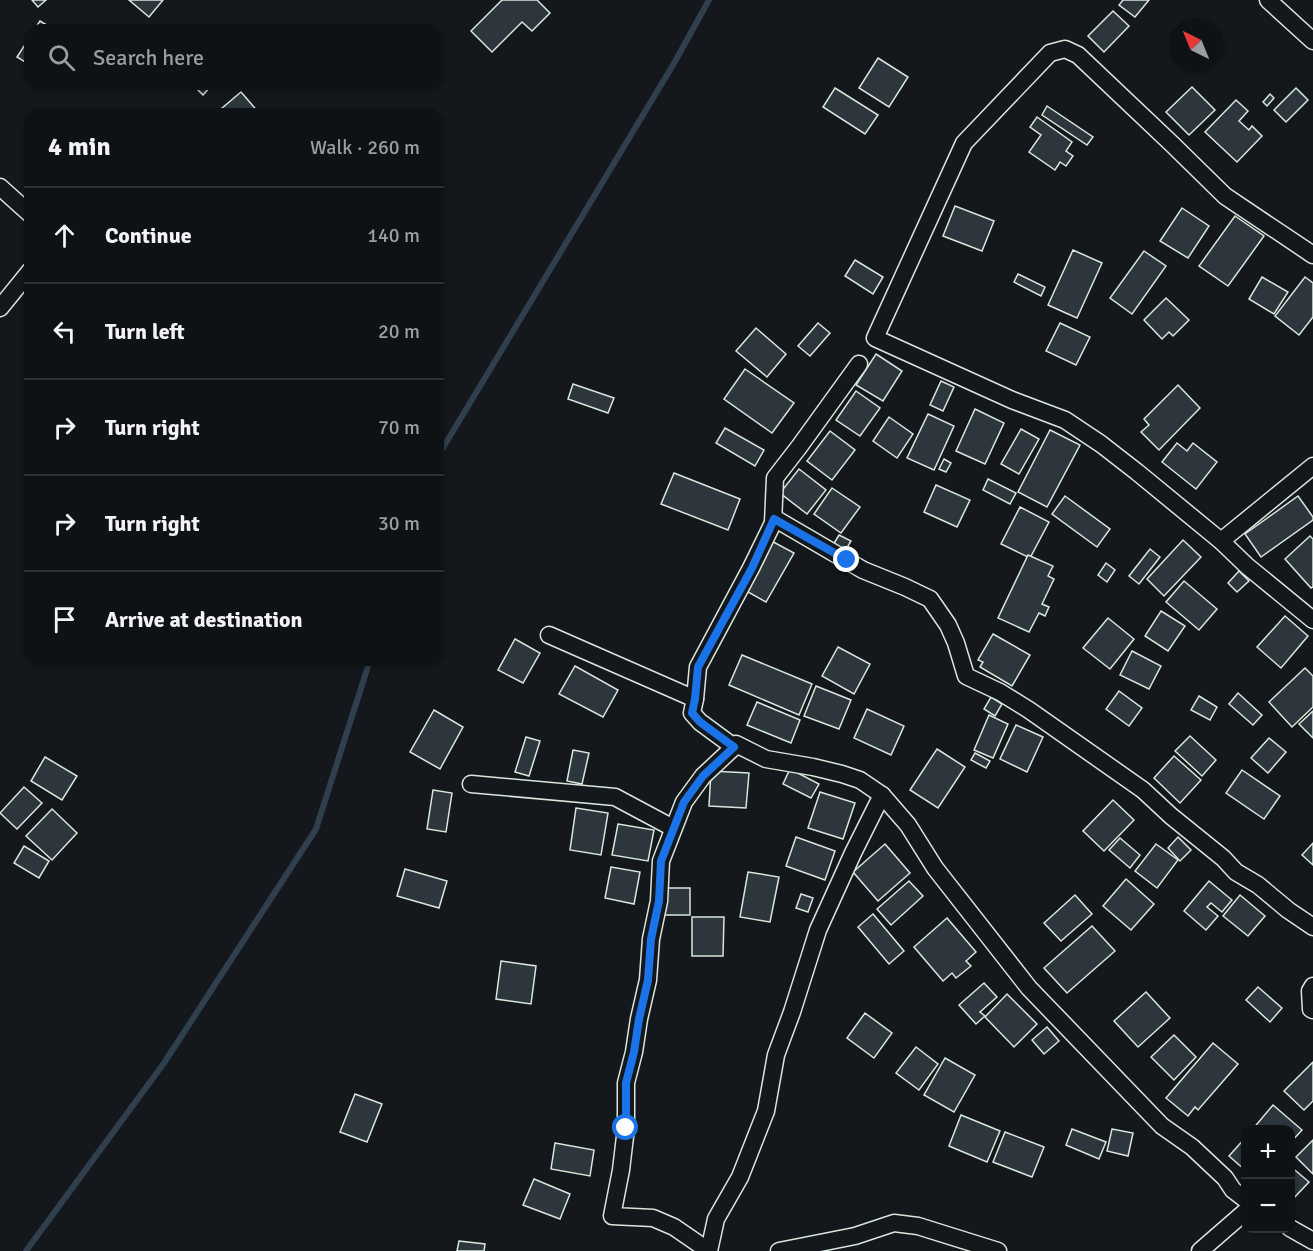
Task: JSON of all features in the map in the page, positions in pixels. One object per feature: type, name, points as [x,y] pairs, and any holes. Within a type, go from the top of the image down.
[{"type":"street","points":[[1268,0],[1313,41]]},
{"type":"street","points":[[1313,255],[1225,196],[1078,56],[1065,49],[1050,53],[964,143],[875,338],[1012,400],[1065,420],[1119,458],[1313,620]]},
{"type":"street","points":[[0,187],[24,209]]},
{"type":"street","points":[[0,308],[24,278]]},
{"type":"street","points":[[773,523],[775,478],[859,363]]},
{"type":"street","points":[[1221,541],[1313,466]]},
{"type":"street","points":[[734,747],[700,722],[692,713],[698,667],[752,568],[774,519],[863,570],[930,599],[948,625],[966,676],[1000,692],[1029,710],[1143,790],[1223,858],[1236,872],[1258,885],[1313,927]]},
{"type":"street","points":[[549,635],[695,699]]},
{"type":"street","points":[[882,795],[818,930],[776,1055],[766,1111],[740,1177],[717,1219],[709,1251],[674,1227],[653,1218],[612,1216],[626,1128],[626,1083],[648,980],[651,939],[659,901],[661,861],[684,802],[703,776],[736,744],[766,759],[813,767],[860,780],[882,795],[908,825],[935,868],[1029,988],[1162,1126],[1192,1146],[1241,1197]]},
{"type":"street","points":[[471,784],[615,797],[673,828]]},
{"type":"street","points":[[1313,986],[1310,991],[1311,1009],[1313,1010]]},
{"type":"street","points":[[1200,1251],[1241,1215]]},
{"type":"street","points":[[778,1251],[855,1236],[894,1223],[918,1227],[998,1251]]},
{"type":"street","points":[[1295,1231],[1313,1241]]},
{"type":"building","points":[[32,0],[46,0],[38,7]]},
{"type":"building","points":[[129,0],[163,0],[149,17]]},
{"type":"building","points":[[502,0],[537,0],[550,13],[532,31],[522,22],[492,52],[471,31]]},
{"type":"building","points":[[1123,0],[1149,0],[1135,17],[1119,5]]},
{"type":"building","points":[[1113,11],[1129,26],[1104,52],[1088,36]]},
{"type":"building","points":[[24,46],[24,61],[17,57]]},
{"type":"building","points":[[878,58],[908,77],[889,107],[859,88]]},
{"type":"building","points":[[1192,87],[1215,110],[1189,135],[1166,112]]},
{"type":"building","points":[[835,88],[878,115],[865,134],[823,107]]},
{"type":"building","points":[[1296,88],[1308,100],[1286,122],[1274,110]]},
{"type":"building","points":[[198,90],[208,90],[203,95]]},
{"type":"building","points":[[241,92],[255,108],[222,108]]},
{"type":"building","points":[[1270,94],[1274,98],[1267,106],[1263,102]]},
{"type":"building","points":[[1236,100],[1248,111],[1239,121],[1249,130],[1252,126],[1262,136],[1237,162],[1205,132]]},
{"type":"building","points":[[1047,106],[1093,137],[1087,145],[1042,115]]},
{"type":"building","points":[[1037,117],[1072,142],[1066,151],[1073,156],[1066,166],[1060,162],[1055,170],[1029,152],[1041,135],[1030,127]]},
{"type":"building","points":[[955,206],[994,221],[982,251],[943,236]]},
{"type":"building","points":[[1182,208],[1209,226],[1188,258],[1160,241]]},
{"type":"building","points":[[1235,216],[1264,236],[1228,286],[1199,266]]},
{"type":"building","points":[[1073,250],[1102,263],[1077,318],[1048,305]]},
{"type":"building","points":[[1144,251],[1166,266],[1132,314],[1110,298]]},
{"type":"building","points":[[855,260],[883,277],[873,294],[845,276]]},
{"type":"building","points":[[1018,274],[1045,287],[1041,296],[1014,282]]},
{"type":"building","points":[[1262,277],[1288,292],[1274,314],[1249,299]]},
{"type":"building","points":[[1305,277],[1313,283],[1313,317],[1299,335],[1275,316]]},
{"type":"building","points":[[1166,298],[1189,320],[1173,336],[1169,332],[1162,339],[1144,320]]},
{"type":"building","points":[[818,323],[830,333],[810,356],[798,346]]},
{"type":"building","points":[[1060,323],[1090,337],[1076,365],[1046,351]]},
{"type":"building","points":[[756,328],[786,354],[767,377],[736,351]]},
{"type":"building","points":[[876,354],[902,371],[883,401],[856,385]]},
{"type":"building","points":[[745,369],[794,403],[772,433],[724,399]]},
{"type":"building","points":[[941,381],[954,387],[943,411],[930,405]]},
{"type":"building","points":[[573,384],[614,398],[608,413],[568,399]]},
{"type":"building","points":[[1178,385],[1200,408],[1159,450],[1141,432],[1149,425],[1144,419]]},
{"type":"building","points":[[856,391],[880,408],[860,436],[836,420]]},
{"type":"building","points":[[975,409],[1004,423],[985,464],[956,451]]},
{"type":"building","points":[[928,414],[954,426],[934,470],[907,458]]},
{"type":"building","points":[[889,417],[913,434],[897,458],[873,441]]},
{"type":"building","points":[[725,428],[764,450],[755,466],[716,443]]},
{"type":"building","points":[[1021,429],[1039,439],[1019,474],[1001,464]]},
{"type":"building","points":[[1050,430],[1080,445],[1047,507],[1018,492]]},
{"type":"building","points":[[830,431],[855,450],[832,480],[807,461]]},
{"type":"building","points":[[1177,443],[1187,451],[1193,443],[1217,462],[1196,489],[1162,462]]},
{"type":"building","points":[[944,459],[951,463],[946,472],[939,469]]},
{"type":"building","points":[[799,469],[826,490],[807,514],[780,493]]},
{"type":"building","points":[[674,473],[740,499],[728,530],[661,504]]},
{"type":"building","points":[[988,479],[1016,493],[1010,504],[983,490]]},
{"type":"building","points":[[936,485],[970,500],[957,527],[924,512]]},
{"type":"building","points":[[832,488],[860,507],[841,533],[814,514]]},
{"type":"building","points":[[1065,496],[1110,529],[1097,547],[1052,514]]},
{"type":"building","points":[[1298,496],[1313,520],[1261,557],[1245,534]]},
{"type":"building","points":[[1020,507],[1049,522],[1030,558],[1001,544]]},
{"type":"building","points":[[839,535],[851,541],[845,551],[833,545]]},
{"type":"building","points":[[1310,536],[1313,539],[1313,587],[1311,588],[1285,559]]},
{"type":"building","points":[[766,538],[794,553],[766,602],[739,587]]},
{"type":"building","points":[[1183,540],[1201,557],[1164,596],[1147,579]]},
{"type":"building","points":[[1150,549],[1160,557],[1139,584],[1129,576]]},
{"type":"building","points":[[1028,555],[1053,566],[1048,576],[1054,579],[1042,604],[1049,607],[1045,616],[1039,613],[1029,632],[998,618]]},
{"type":"building","points":[[1106,563],[1115,570],[1107,582],[1098,575]]},
{"type":"building","points":[[1239,571],[1249,581],[1237,592],[1228,583]]},
{"type":"building","points":[[1184,581],[1217,609],[1199,630],[1166,602]]},
{"type":"building","points":[[1161,611],[1185,626],[1168,651],[1145,636]]},
{"type":"building","points":[[1285,616],[1308,636],[1281,668],[1257,647]]},
{"type":"building","points":[[1108,618],[1134,639],[1110,669],[1083,648]]},
{"type":"building","points":[[993,634],[1030,655],[1012,686],[980,667],[983,662],[978,660]]},
{"type":"building","points":[[515,639],[540,653],[523,683],[498,670]]},
{"type":"building","points":[[838,647],[870,664],[854,694],[822,676]]},
{"type":"building","points":[[1132,651],[1161,666],[1149,689],[1120,675]]},
{"type":"building","points":[[742,655],[812,684],[799,715],[729,685]]},
{"type":"building","points":[[575,666],[618,690],[603,717],[559,694]]},
{"type":"building","points":[[1305,668],[1313,676],[1313,707],[1292,727],[1269,702]]},
{"type":"building","points":[[816,686],[851,700],[839,729],[804,716]]},
{"type":"building","points":[[1119,691],[1142,708],[1129,726],[1106,709]]},
{"type":"building","points":[[1238,693],[1262,715],[1253,725],[1229,704]]},
{"type":"building","points":[[1199,696],[1217,707],[1210,720],[1191,710]]},
{"type":"building","points":[[991,697],[1002,704],[995,716],[984,709]]},
{"type":"building","points":[[757,702],[800,720],[791,743],[747,725]]},
{"type":"building","points":[[867,709],[904,726],[891,755],[854,738]]},
{"type":"building","points":[[434,710],[463,727],[440,769],[410,752]]},
{"type":"building","points":[[1313,711],[1313,738],[1299,724]]},
{"type":"building","points":[[989,715],[1008,724],[993,758],[974,750]]},
{"type":"building","points":[[1016,725],[1043,737],[1027,772],[1000,759]]},
{"type":"building","points":[[1190,736],[1216,760],[1202,776],[1175,751]]},
{"type":"building","points":[[526,737],[540,741],[529,776],[515,772]]},
{"type":"building","points":[[1269,738],[1286,752],[1268,773],[1251,758]]},
{"type":"building","points":[[937,749],[965,767],[938,808],[910,790]]},
{"type":"building","points":[[573,750],[589,753],[582,784],[567,781]]},
{"type":"building","points":[[975,753],[990,761],[986,768],[971,760]]},
{"type":"building","points":[[1174,756],[1201,780],[1180,803],[1154,778]]},
{"type":"building","points":[[45,757],[77,776],[62,800],[31,781]]},
{"type":"building","points":[[790,769],[819,784],[811,798],[783,784]]},
{"type":"building","points":[[1242,770],[1280,796],[1264,819],[1226,793]]},
{"type":"building","points":[[711,771],[749,773],[746,808],[709,806]]},
{"type":"building","points":[[24,787],[42,803],[17,829],[0,813]]},
{"type":"building","points":[[433,790],[452,793],[446,832],[427,829]]},
{"type":"building","points":[[820,792],[855,803],[843,839],[808,828]]},
{"type":"building","points":[[1113,800],[1134,820],[1104,851],[1083,831]]},
{"type":"building","points":[[576,808],[608,813],[601,855],[570,850]]},
{"type":"building","points":[[52,809],[77,833],[52,860],[26,836]]},
{"type":"building","points":[[618,824],[654,830],[648,861],[612,855]]},
{"type":"building","points":[[796,837],[835,851],[825,880],[786,866]]},
{"type":"building","points":[[1178,837],[1191,850],[1180,861],[1168,848]]},
{"type":"building","points":[[1120,838],[1140,855],[1130,868],[1109,850]]},
{"type":"building","points":[[1313,843],[1313,865],[1302,855]]},
{"type":"building","points":[[885,844],[910,873],[878,901],[853,872]]},
{"type":"building","points":[[1156,844],[1178,860],[1157,888],[1135,871]]},
{"type":"building","points":[[24,846],[49,861],[39,878],[14,863]]},
{"type":"building","points":[[611,867],[640,872],[634,904],[605,898]]},
{"type":"building","points":[[405,869],[447,881],[439,908],[397,896]]},
{"type":"building","points":[[748,872],[779,877],[770,922],[740,917]]},
{"type":"building","points":[[1126,879],[1154,904],[1131,930],[1103,906]]},
{"type":"building","points":[[909,881],[923,896],[891,925],[877,909]]},
{"type":"building","points":[[1209,881],[1232,900],[1222,912],[1211,903],[1207,907],[1218,916],[1206,930],[1184,911]]},
{"type":"building","points":[[660,888],[690,888],[690,915],[660,915]]},
{"type":"building","points":[[801,894],[813,898],[808,912],[796,908]]},
{"type":"building","points":[[1075,895],[1092,914],[1061,941],[1044,923]]},
{"type":"building","points":[[1240,895],[1265,916],[1248,936],[1223,916]]},
{"type":"building","points":[[873,914],[904,951],[889,964],[858,927]]},
{"type":"building","points":[[692,917],[724,917],[723,956],[692,956]]},
{"type":"building","points":[[947,918],[976,952],[966,961],[971,966],[956,978],[952,973],[943,981],[914,947]]},
{"type":"building","points":[[1092,926],[1115,951],[1067,993],[1044,968]]},
{"type":"building","points":[[501,961],[536,966],[531,1004],[496,999]]},
{"type":"building","points":[[984,983],[997,997],[980,1012],[985,1016],[976,1024],[959,1005]]},
{"type":"building","points":[[1258,987],[1282,1008],[1270,1022],[1246,1000]]},
{"type":"building","points":[[1146,992],[1170,1018],[1138,1047],[1114,1021]]},
{"type":"building","points":[[1007,994],[1037,1024],[1014,1047],[985,1017]]},
{"type":"building","points":[[865,1013],[892,1033],[874,1058],[847,1038]]},
{"type":"building","points":[[1047,1027],[1059,1041],[1044,1054],[1032,1040]]},
{"type":"building","points":[[1174,1035],[1196,1057],[1174,1080],[1151,1057]]},
{"type":"building","points":[[1213,1043],[1238,1064],[1198,1110],[1195,1107],[1188,1116],[1166,1098]]},
{"type":"building","points":[[916,1047],[938,1064],[919,1090],[896,1073]]},
{"type":"building","points":[[945,1058],[975,1075],[954,1112],[924,1095]]},
{"type":"building","points":[[1313,1062],[1313,1101],[1304,1110],[1284,1091]]},
{"type":"building","points":[[355,1094],[382,1104],[367,1142],[340,1132]]},
{"type":"building","points":[[1273,1105],[1302,1130],[1295,1138],[1295,1125],[1256,1125]]},
{"type":"building","points":[[961,1115],[1000,1131],[987,1162],[949,1146]]},
{"type":"building","points":[[1072,1129],[1106,1142],[1099,1159],[1066,1145]]},
{"type":"building","points":[[1112,1129],[1133,1133],[1128,1156],[1107,1151]]},
{"type":"building","points":[[1005,1132],[1044,1147],[1032,1177],[993,1162]]},
{"type":"building","points":[[1313,1140],[1313,1174],[1296,1157]]},
{"type":"building","points":[[555,1143],[594,1150],[590,1176],[551,1169]]},
{"type":"building","points":[[1241,1143],[1241,1167],[1229,1156]]},
{"type":"building","points":[[1295,1170],[1309,1182],[1295,1197]]},
{"type":"building","points":[[534,1179],[570,1194],[560,1219],[523,1205]]},
{"type":"building","points":[[459,1241],[485,1244],[484,1251],[457,1251]]},
{"type":"waterway","points":[[444,446],[673,65],[709,0]]},
{"type":"waterway","points":[[26,1251],[164,1063],[316,829],[368,666]]},
{"type":"route","points":[[626,1128],[626,1083],[648,980],[651,939],[659,901],[661,861],[684,802],[703,776],[734,747],[700,722],[692,713],[698,667],[752,568],[774,519],[847,560]]}]
